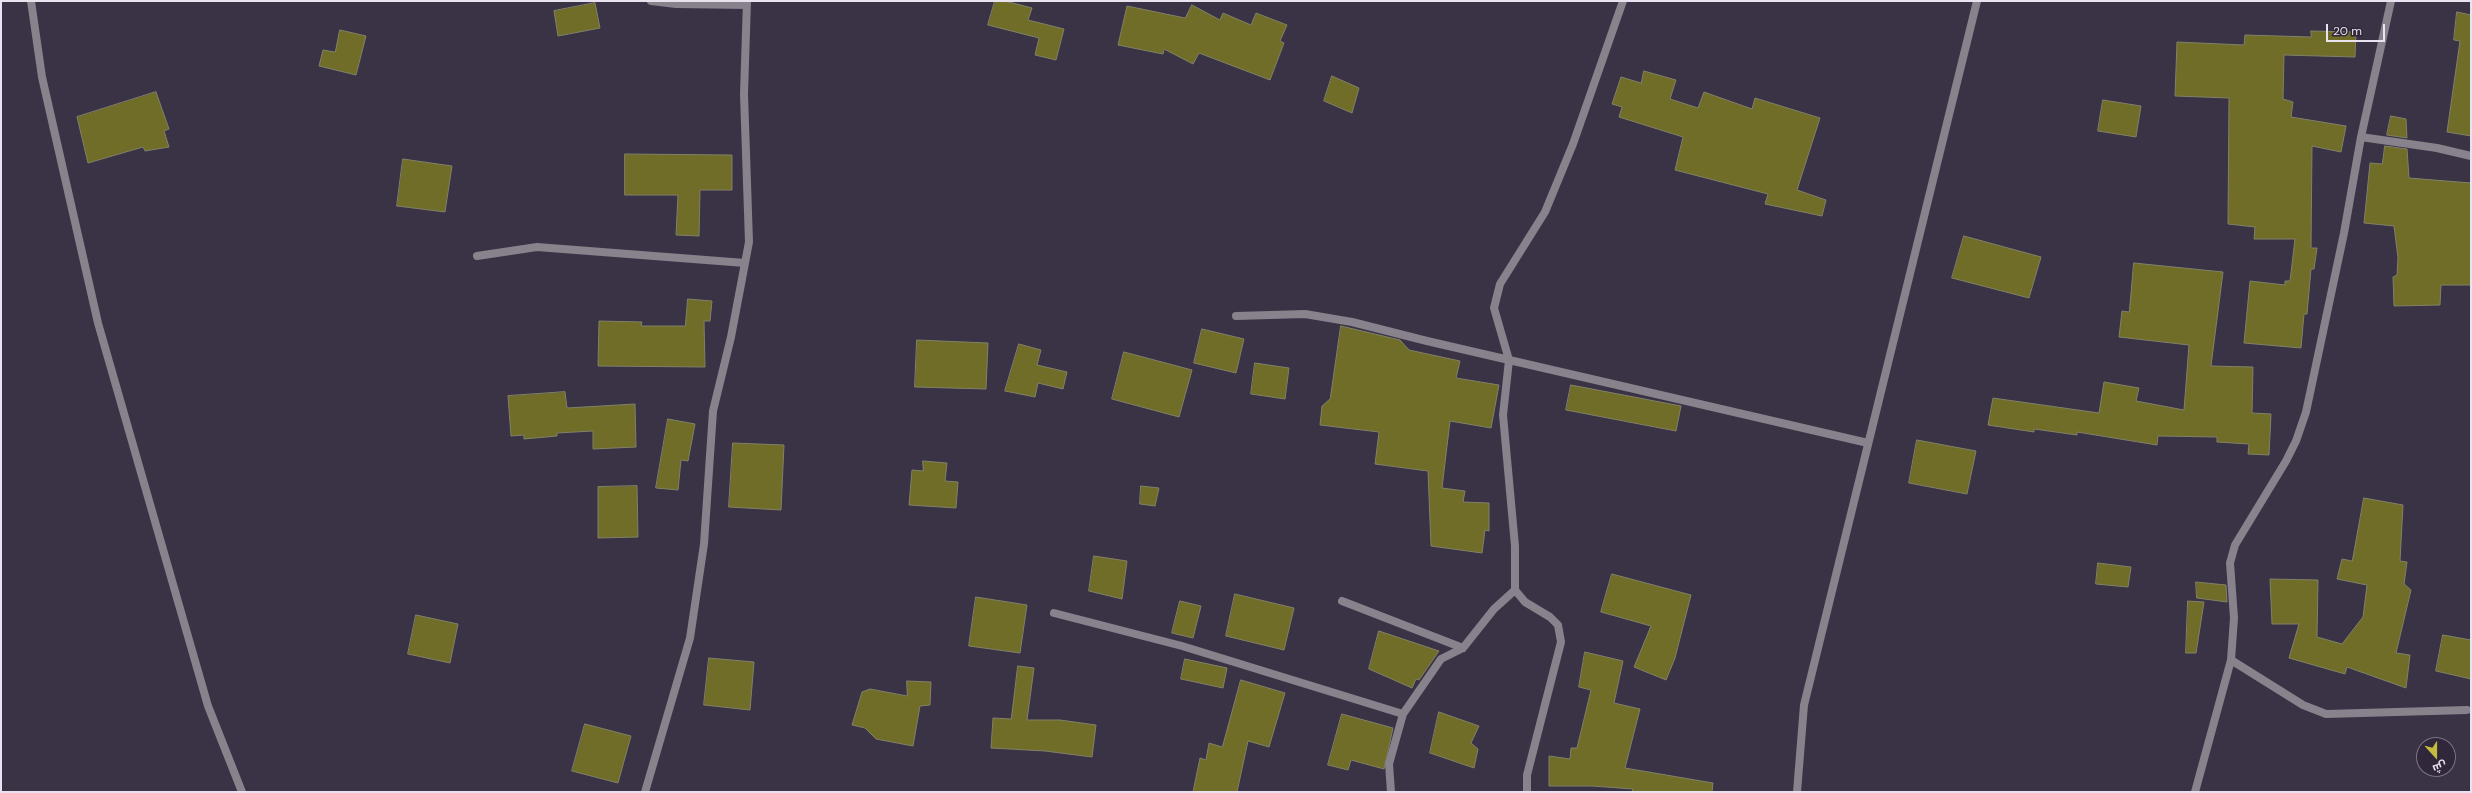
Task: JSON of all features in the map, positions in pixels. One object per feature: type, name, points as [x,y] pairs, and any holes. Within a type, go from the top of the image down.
[{"type":"street","points":[[31,1],[42,77],[98,323],[208,706],[242,792]]},
{"type":"street","points":[[645,792],[690,638],[704,544],[713,411],[731,337],[749,242],[744,94],[747,3],[676,4],[651,1]]},
{"type":"street","points":[[1527,792],[1527,775],[1561,642],[1558,625],[1550,617],[1525,602],[1515,590],[1514,546],[1503,415],[1509,360],[1494,308],[1500,284],[1545,212],[1573,144],[1623,1]]},
{"type":"street","points":[[1797,792],[1804,705],[1977,1]]},
{"type":"street","points":[[2195,792],[2231,660],[2234,618],[2230,563],[2235,545],[2296,441],[2306,412],[2344,234],[2361,137],[2391,1]]},
{"type":"street","points":[[2361,137],[2436,148],[2471,156]]},
{"type":"street","points":[[477,256],[537,246],[745,263]]},
{"type":"street","points":[[1236,316],[1305,314],[1352,322],[1868,443]]},
{"type":"street","points":[[1391,792],[1389,764],[1403,714],[1441,659],[1463,648],[1494,609],[1515,590]]},
{"type":"street","points":[[1342,601],[1463,648]]},
{"type":"street","points":[[1054,613],[1182,646],[1403,714]]},
{"type":"street","points":[[2231,660],[2303,705],[2326,714],[2467,710]]},
{"type":"building","points":[[995,1],[1005,1],[1032,8],[1028,20],[1064,29],[1056,60],[1035,55],[1039,38],[988,25]]},
{"type":"building","points":[[595,3],[600,28],[558,36],[554,11]]},
{"type":"building","points":[[1192,5],[1220,20],[1223,13],[1251,25],[1256,13],[1287,25],[1280,41],[1284,43],[1270,80],[1199,53],[1193,64],[1164,49],[1163,54],[1118,45],[1127,6],[1185,18]]},
{"type":"building","points":[[2457,12],[2471,15],[2471,136],[2447,132],[2460,41],[2454,40]]},
{"type":"building","points":[[340,30],[366,36],[356,75],[319,66],[323,50],[335,52]]},
{"type":"building","points":[[2311,31],[2356,32],[2355,57],[2284,55],[2283,99],[2293,102],[2291,117],[2346,126],[2341,152],[2312,146],[2311,248],[2317,248],[2314,269],[2311,269],[2307,314],[2304,314],[2301,348],[2244,343],[2250,281],[2285,285],[2285,281],[2290,281],[2295,239],[2254,239],[2255,227],[2228,224],[2229,98],[2175,96],[2177,42],[2244,45],[2245,35],[2311,37]]},
{"type":"building","points":[[1644,71],[1676,80],[1670,99],[1698,108],[1704,92],[1752,109],[1755,98],[1820,118],[1797,190],[1826,200],[1822,216],[1765,204],[1768,194],[1675,170],[1683,137],[1619,117],[1622,107],[1612,104],[1621,77],[1641,83]]},
{"type":"building","points":[[1332,76],[1359,88],[1352,113],[1324,101]]},
{"type":"building","points":[[156,92],[169,129],[164,131],[169,147],[145,151],[143,147],[88,163],[77,117]]},
{"type":"building","points":[[2103,100],[2141,106],[2136,137],[2098,131]]},
{"type":"building","points":[[2391,116],[2406,119],[2407,138],[2387,135]]},
{"type":"building","points":[[2385,146],[2407,149],[2409,178],[2471,183],[2471,285],[2441,285],[2440,305],[2394,306],[2393,277],[2397,275],[2398,258],[2394,226],[2364,223],[2370,163],[2382,164]]},
{"type":"building","points":[[625,154],[732,155],[732,190],[700,190],[699,236],[676,235],[678,195],[625,195]]},
{"type":"building","points":[[403,159],[452,166],[445,212],[397,206]]},
{"type":"building","points":[[1964,236],[2041,257],[2029,298],[1952,278]]},
{"type":"building","points":[[2134,263],[2223,272],[2211,366],[2253,367],[2252,413],[2271,414],[2269,455],[2248,454],[2249,444],[2217,442],[2217,437],[2158,436],[2157,445],[2077,432],[2077,435],[2034,429],[2034,432],[1988,425],[1993,398],[2099,413],[2104,382],[2139,388],[2136,401],[2184,410],[2189,345],[2119,337],[2122,311],[2129,312]]},
{"type":"building","points":[[688,299],[712,301],[710,321],[704,321],[705,367],[598,366],[599,321],[642,322],[641,326],[685,326]]},
{"type":"building","points":[[1341,326],[1400,340],[1409,350],[1460,361],[1456,378],[1499,385],[1491,428],[1450,421],[1442,488],[1465,491],[1463,502],[1489,503],[1489,531],[1485,530],[1482,553],[1431,546],[1428,471],[1375,464],[1379,432],[1320,425],[1322,406],[1330,399]]},
{"type":"building","points":[[1202,329],[1244,339],[1236,373],[1194,363]]},
{"type":"building","points":[[917,340],[988,343],[986,389],[915,387]]},
{"type":"building","points":[[1019,344],[1041,350],[1037,365],[1067,372],[1063,389],[1038,383],[1035,397],[1005,391]]},
{"type":"building","points":[[1124,352],[1192,370],[1179,417],[1112,399]]},
{"type":"building","points":[[1255,363],[1289,368],[1285,399],[1251,394]]},
{"type":"building","points":[[1571,385],[1681,406],[1676,431],[1566,410]]},
{"type":"building","points":[[565,392],[567,408],[635,404],[636,447],[593,449],[593,431],[557,433],[557,436],[524,439],[524,435],[511,436],[508,396]]},
{"type":"building","points":[[668,419],[695,424],[688,461],[681,460],[678,490],[656,488]]},
{"type":"building","points":[[1917,440],[1976,451],[1967,494],[1909,483]]},
{"type":"building","points":[[733,443],[784,445],[781,510],[729,507]]},
{"type":"building","points":[[923,461],[947,463],[945,481],[958,482],[956,508],[909,505],[912,470],[923,471]]},
{"type":"building","points":[[637,486],[638,537],[598,538],[598,487]]},
{"type":"building","points":[[1141,486],[1159,488],[1155,506],[1140,504]]},
{"type":"building","points":[[2364,498],[2403,505],[2400,561],[2407,562],[2404,584],[2411,590],[2396,653],[2410,655],[2406,688],[2347,667],[2345,674],[2289,658],[2299,624],[2272,624],[2270,579],[2318,580],[2317,637],[2342,644],[2363,617],[2367,585],[2337,579],[2342,559],[2352,561]]},
{"type":"building","points":[[1094,556],[1127,561],[1122,599],[1089,591]]},
{"type":"building","points":[[2098,563],[2131,567],[2128,587],[2096,584]]},
{"type":"building","points":[[1612,574],[1691,595],[1675,658],[1666,680],[1634,667],[1651,626],[1601,612]]},
{"type":"building","points":[[2196,582],[2226,585],[2227,602],[2197,598]]},
{"type":"building","points":[[1235,594],[1294,608],[1284,650],[1226,636]]},
{"type":"building","points":[[976,597],[1027,605],[1020,653],[969,646]]},
{"type":"building","points":[[1180,601],[1201,606],[1193,638],[1172,633]]},
{"type":"building","points":[[2188,601],[2204,602],[2196,653],[2186,653]]},
{"type":"building","points":[[416,615],[458,624],[450,663],[408,654]]},
{"type":"building","points":[[1379,631],[1439,651],[1419,680],[1416,679],[1412,688],[1369,669]]},
{"type":"building","points":[[2443,635],[2471,640],[2471,679],[2436,671]]},
{"type":"building","points":[[1585,652],[1623,661],[1614,703],[1640,709],[1625,768],[1713,783],[1712,792],[1632,792],[1633,789],[1592,786],[1549,786],[1549,756],[1570,759],[1571,748],[1577,748],[1591,690],[1579,687]]},
{"type":"building","points":[[709,658],[754,662],[750,710],[704,705]]},
{"type":"building","points":[[1185,659],[1227,668],[1223,688],[1181,679]]},
{"type":"building","points":[[1018,666],[1034,668],[1027,720],[1060,720],[1096,725],[1092,757],[1045,751],[991,748],[993,718],[1011,719]]},
{"type":"building","points":[[1241,680],[1285,693],[1269,747],[1248,741],[1237,792],[1193,792],[1200,758],[1206,760],[1209,743],[1222,747]]},
{"type":"building","points":[[907,681],[931,682],[930,705],[920,706],[913,746],[876,739],[865,728],[852,725],[862,692],[870,689],[907,696]]},
{"type":"building","points":[[1439,712],[1479,726],[1471,743],[1478,749],[1474,768],[1430,753]]},
{"type":"building","points":[[1342,714],[1393,728],[1384,769],[1351,760],[1348,770],[1328,765]]},
{"type":"building","points":[[585,724],[631,736],[618,783],[572,771]]}]
